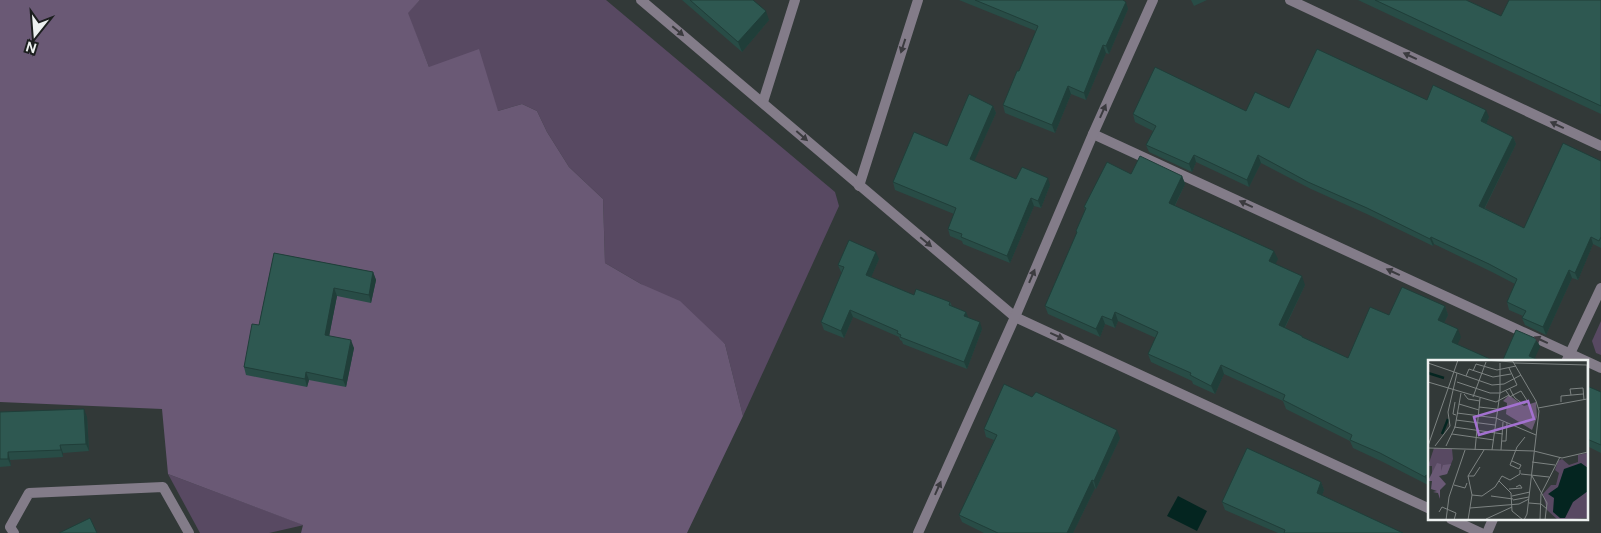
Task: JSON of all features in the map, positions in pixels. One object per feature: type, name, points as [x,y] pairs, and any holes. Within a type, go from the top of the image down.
[{"type":"street","points":[[641,0],[1014,317],[1428,508]]},
{"type":"street","points":[[763,102],[795,0]]},
{"type":"street","points":[[859,186],[918,0]]},
{"type":"street","points":[[918,533],[1153,0]]},
{"type":"street","points":[[1290,0],[1601,146]]},
{"type":"street","points":[[1093,134],[1568,358],[1601,288]]},
{"type":"street","points":[[1588,364],[1601,368]]},
{"type":"street","points":[[14,533],[10,526],[29,493],[163,487],[189,533]]},
{"type":"street","points":[[1453,520],[1481,533]]},
{"type":"street","points":[[1487,533],[1493,520]]},
{"type":"shaded area","points":[[0,0],[420,0],[408,13],[429,67],[479,49],[498,111],[522,104],[537,111],[547,132],[569,167],[603,199],[605,263],[641,284],[680,301],[725,344],[743,416],[687,533],[301,533],[303,525],[168,474],[162,409],[0,402]]},
{"type":"shaded area","points":[[420,0],[606,0],[835,192],[839,206],[743,416],[725,344],[641,284],[605,263],[603,199],[569,167],[547,132],[537,111],[522,104],[498,111],[429,67],[407,13]]},
{"type":"shaded area","points":[[1601,321],[1601,355],[1596,353],[1592,341]]},
{"type":"shaded area","points":[[168,474],[304,525],[269,533],[200,533]]},
{"type":"shaded area","points":[[1178,496],[1207,511],[1197,531],[1167,516]]},
{"type":"building","points":[[690,0],[753,0],[766,11],[738,42]]},
{"type":"building","points":[[975,0],[1123,0],[1126,2],[1106,46],[1103,45],[1084,93],[1068,86],[1052,125],[1003,105],[1038,26]]},
{"type":"building","points":[[1375,0],[1466,0],[1501,16],[1509,0],[1601,0],[1601,106]]},
{"type":"building","points":[[1317,49],[1427,100],[1433,85],[1486,110],[1481,121],[1513,137],[1479,206],[1524,228],[1563,143],[1601,161],[1601,237],[1599,241],[1591,237],[1575,273],[1569,270],[1543,327],[1522,318],[1526,311],[1507,302],[1517,279],[1431,237],[1430,239],[1308,182],[1258,155],[1247,180],[1194,155],[1189,164],[1146,145],[1156,126],[1133,114],[1155,67],[1246,111],[1255,92],[1289,108]]},
{"type":"building","points":[[969,94],[993,106],[970,159],[1016,179],[1022,167],[1048,178],[1038,201],[1031,198],[1007,256],[961,237],[962,234],[948,229],[956,208],[893,182],[914,132],[947,146]]},
{"type":"building","points":[[1140,156],[1182,176],[1169,203],[1274,251],[1269,261],[1302,276],[1279,325],[1348,358],[1370,307],[1389,315],[1402,287],[1445,306],[1438,320],[1458,329],[1452,342],[1492,360],[1428,360],[1428,476],[1426,475],[1425,477],[1380,453],[1350,440],[1352,435],[1283,400],[1285,395],[1221,365],[1211,386],[1190,375],[1191,373],[1148,354],[1158,332],[1115,312],[1112,320],[1102,316],[1096,329],[1045,306],[1077,232],[1086,208],[1084,207],[1107,162],[1131,174]]},
{"type":"building","points":[[849,240],[876,252],[866,275],[914,295],[916,289],[950,302],[949,305],[966,312],[964,316],[980,322],[964,362],[900,337],[901,335],[897,333],[898,331],[850,310],[841,331],[821,322],[844,267],[838,265]]},
{"type":"building","points":[[274,253],[373,272],[369,295],[334,288],[325,335],[351,340],[343,380],[306,372],[305,379],[244,367],[252,324],[259,325]]},
{"type":"building","points":[[1516,330],[1537,339],[1529,356],[1539,360],[1503,360]]},
{"type":"building","points":[[1004,384],[1032,397],[1036,392],[1117,430],[1094,481],[1092,480],[1067,533],[998,533],[959,515],[997,435],[984,429]]},
{"type":"building","points":[[1588,386],[1601,392],[1601,445],[1588,439]]},
{"type":"building","points":[[84,409],[86,444],[60,445],[61,450],[8,452],[8,459],[0,459],[0,412]]},
{"type":"building","points":[[1247,448],[1321,482],[1317,493],[1403,533],[1284,533],[1285,530],[1222,502]]},
{"type":"building","points":[[90,518],[97,533],[59,533]]}]
